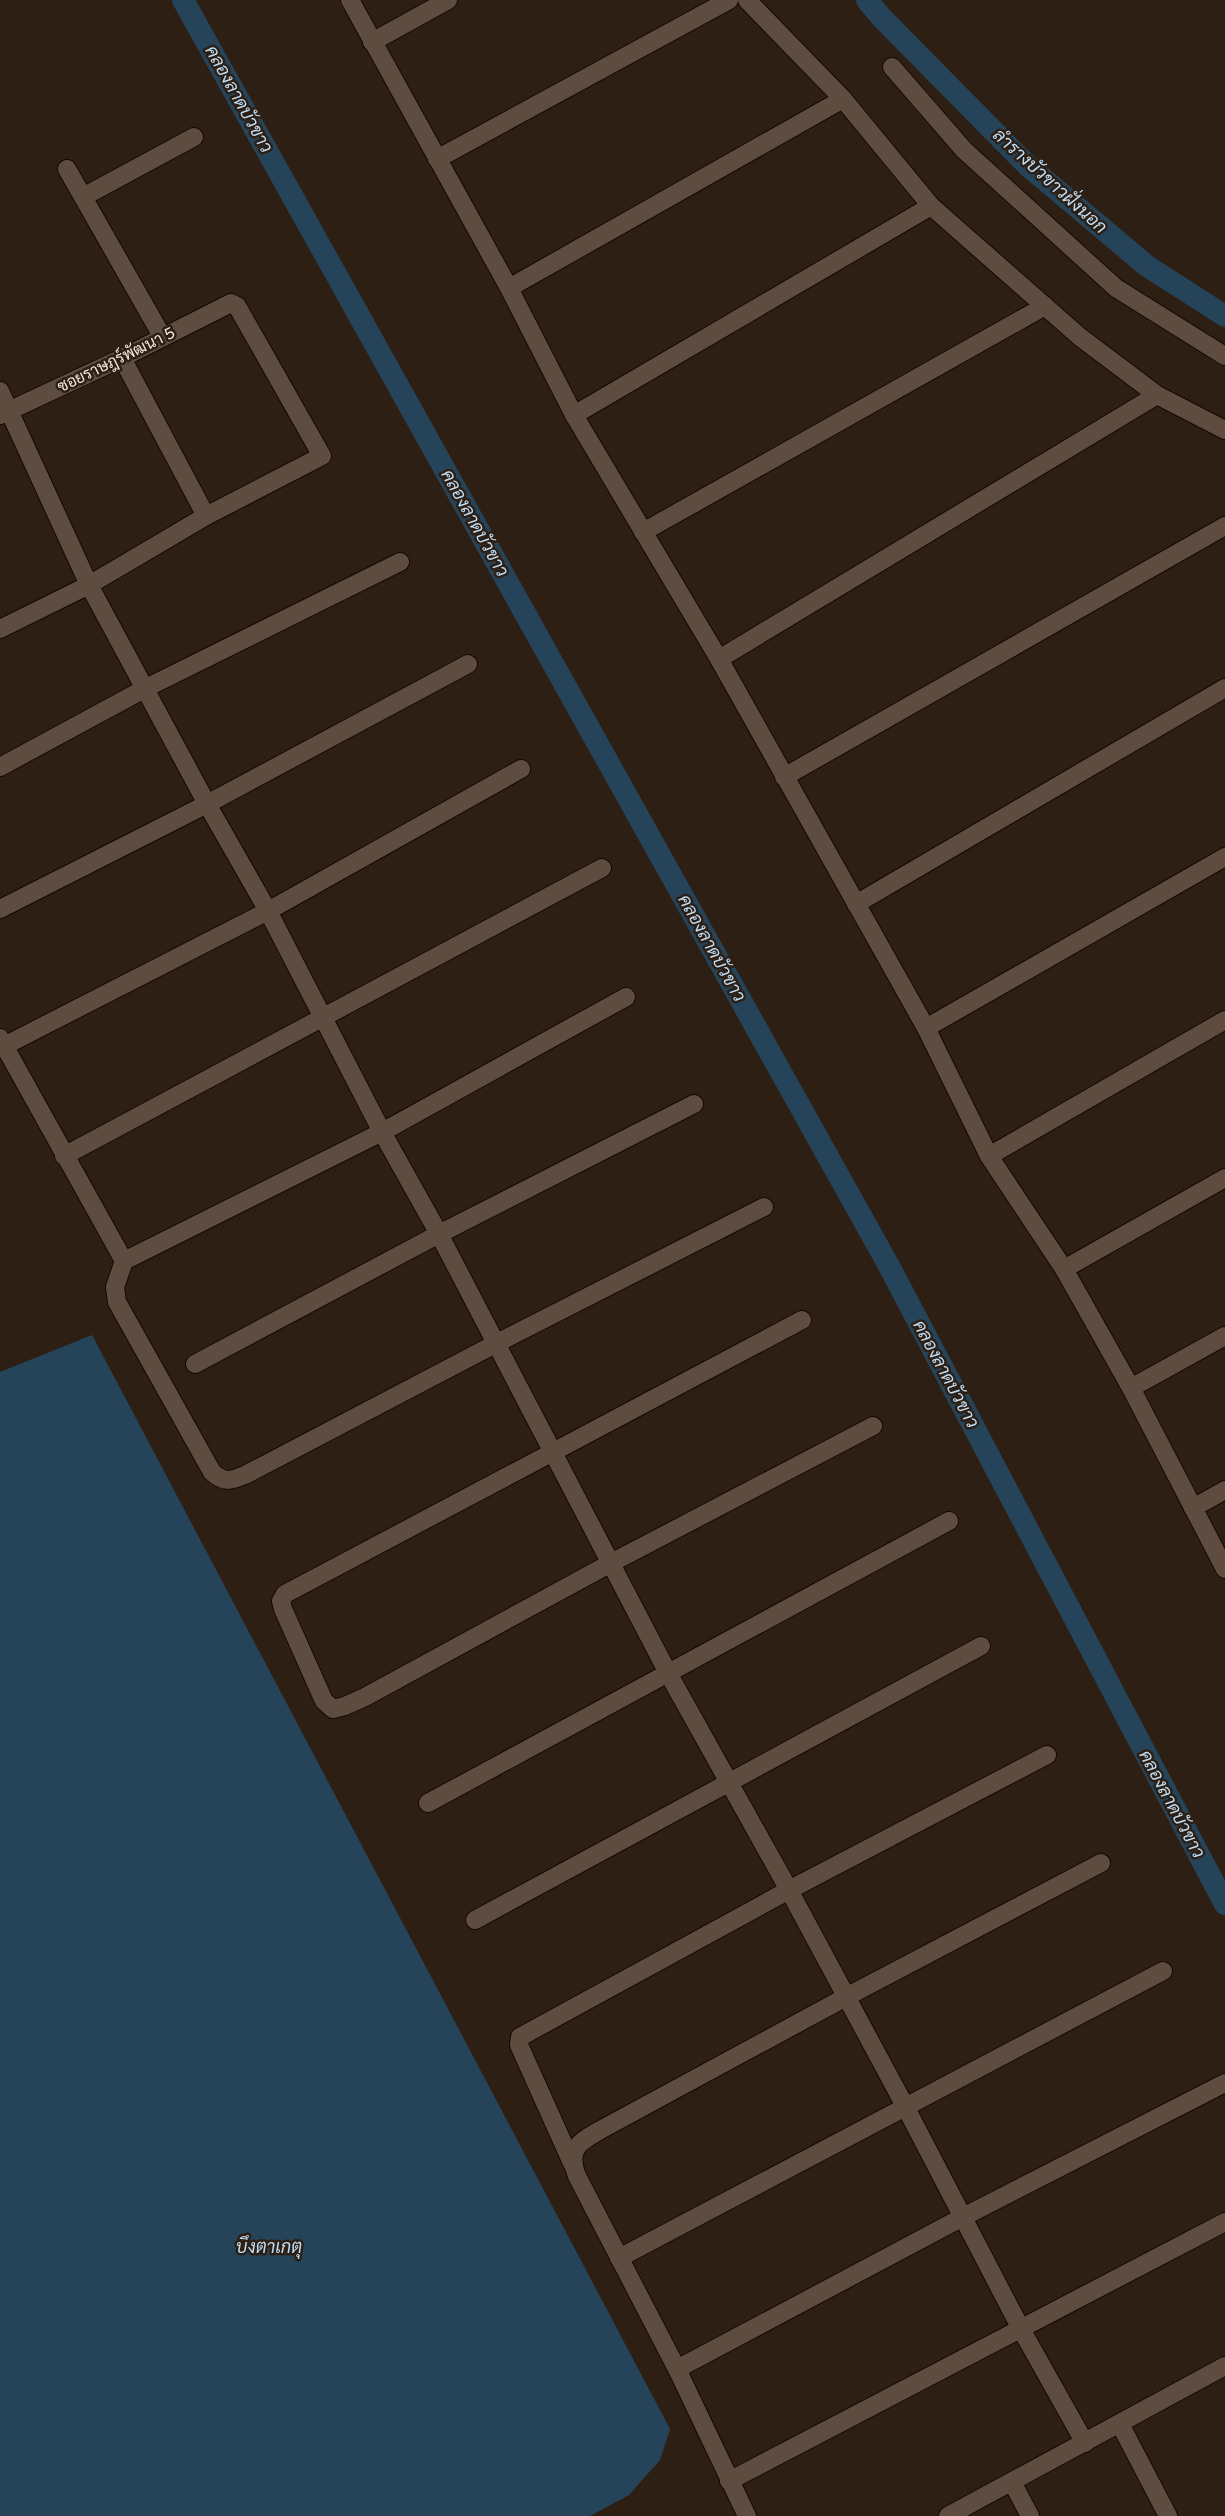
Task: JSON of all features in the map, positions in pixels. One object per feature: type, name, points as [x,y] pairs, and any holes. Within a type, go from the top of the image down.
[{"type":"street","points":[[350,0],[509,288],[574,415],[719,659],[926,1028],[989,1156],[1064,1269],[1131,1388],[1225,1569]]},
{"type":"street","points":[[372,42],[448,0]]},
{"type":"street","points":[[437,159],[729,0]]},
{"type":"street","points":[[747,0],[843,99],[931,206],[1080,337],[1157,395],[1225,430]]},
{"type":"street","points":[[892,66],[964,150],[1116,288],[1225,356]]},
{"type":"street","points":[[509,288],[843,99]]},
{"type":"street","points":[[83,197],[194,137]]},
{"type":"street","points":[[67,169],[162,336]]},
{"type":"street","points":[[574,415],[931,206]]},
{"type":"street","name":"ซอยราษฎร์พัฒนา 5","points":[[4,413],[122,358],[231,303],[237,306],[322,456],[206,516]]},
{"type":"street","points":[[643,532],[1045,306]]},
{"type":"street","points":[[0,629],[89,585],[206,516],[122,358]]},
{"type":"street","points":[[0,391],[4,413],[89,585],[207,804],[268,911],[382,1132],[497,1343],[668,1673],[789,1890],[1021,2329],[1085,2443]]},
{"type":"street","points":[[719,659],[1157,395]]},
{"type":"street","points":[[784,777],[1225,526]]},
{"type":"street","points":[[0,767],[146,688],[400,562]]},
{"type":"street","points":[[0,909],[207,804],[468,664]]},
{"type":"street","points":[[856,904],[1225,688]]},
{"type":"street","points":[[124,1261],[2,1042],[268,911],[521,769]]},
{"type":"street","points":[[926,1028],[1225,857]]},
{"type":"street","points":[[64,1156],[602,868]]},
{"type":"street","points":[[626,997],[382,1132],[124,1261],[115,1287],[117,1302],[212,1472],[221,1480],[230,1481],[245,1475],[764,1207]]},
{"type":"street","points":[[989,1156],[1225,1020]]},
{"type":"street","points":[[195,1364],[439,1234],[694,1104]]},
{"type":"street","points":[[1064,1269],[1225,1178]]},
{"type":"street","points":[[802,1320],[285,1594],[281,1601],[283,1609],[324,1701],[333,1708],[345,1706],[365,1697],[611,1563],[873,1426]]},
{"type":"street","points":[[1131,1388],[1225,1336]]},
{"type":"street","points":[[1192,1508],[1225,1490]]},
{"type":"street","points":[[428,1803],[949,1521]]},
{"type":"street","points":[[475,1920],[981,1646]]},
{"type":"street","points":[[747,2516],[677,2369],[572,2163],[519,2045],[520,2037],[789,1890],[1047,1755]]},
{"type":"street","points":[[572,2163],[574,2150],[581,2141],[846,1997],[1101,1863]]},
{"type":"street","points":[[619,2258],[1163,1971]]},
{"type":"street","points":[[677,2369],[963,2217],[1225,2083]]},
{"type":"street","points":[[729,2481],[1225,2222]]},
{"type":"street","points":[[948,2516],[1225,2366]]},
{"type":"street","points":[[1120,2424],[1168,2516]]},
{"type":"street","points":[[1012,2482],[1030,2516]]},
{"type":"water","name":"บึงตาเกตุ","points":[[92,1335],[670,2429],[660,2460],[629,2495],[590,2516],[0,2516],[0,1372]]},
{"type":"waterway","name":"คลองลาดบัวขาว","points":[[183,0],[889,1266],[1225,1904]]},
{"type":"waterway","name":"ลำรางบัวขาวฝั่งนอก","points":[[867,0],[1027,165],[1147,266],[1225,316]]}]
